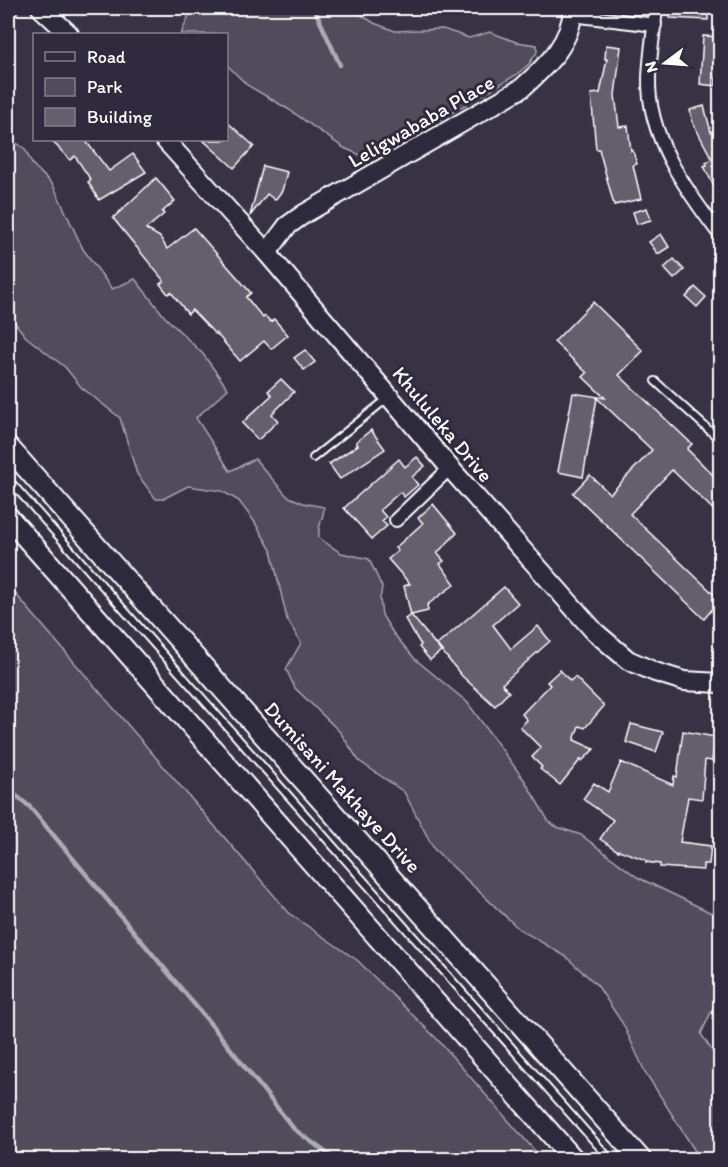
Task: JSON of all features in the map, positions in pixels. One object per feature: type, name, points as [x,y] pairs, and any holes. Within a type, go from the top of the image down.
[{"type":"main road","name":"Dumisani Makhaye Drive","points":[[8,447],[641,1160]]},
{"type":"main road","points":[[8,517],[574,1160]]},
{"type":"street","points":[[40,8],[68,33]]},
{"type":"street","points":[[656,8],[649,78],[651,105],[659,134],[672,164],[720,235]]},
{"type":"street","points":[[573,11],[655,25]]},
{"type":"street","name":"Leligwababa Place","points":[[267,253],[287,226],[304,214],[522,88],[550,62],[566,39],[573,11]]},
{"type":"street","name":"Khululeka Drive","points":[[166,141],[267,253],[450,468],[595,632],[628,660],[655,672],[684,681],[720,683]]},
{"type":"street","points":[[396,520],[450,468]]},
{"type":"lane","points":[[8,16],[15,8]]},
{"type":"lane","points":[[655,381],[720,440]]},
{"type":"lane","points":[[313,458],[391,396]]},
{"type":"lane","points":[[8,480],[611,1160]]},
{"type":"green space","points":[[189,8],[353,8],[374,23],[395,31],[443,29],[469,38],[490,32],[516,42],[537,45],[537,52],[529,64],[516,75],[441,119],[360,155],[344,148],[288,109],[247,85],[228,66],[228,33],[181,33],[190,13]]},
{"type":"green space","points":[[8,137],[25,149],[32,164],[53,185],[83,249],[112,289],[135,279],[165,317],[203,354],[228,389],[196,418],[230,471],[255,459],[287,496],[303,503],[324,507],[319,538],[341,553],[369,559],[382,587],[380,599],[382,615],[393,633],[415,659],[467,702],[525,781],[549,822],[581,835],[637,877],[720,917],[720,999],[713,1008],[701,1034],[720,1063],[720,1159],[700,1159],[645,1072],[623,1024],[597,985],[565,956],[519,929],[434,849],[404,792],[359,761],[340,732],[295,688],[286,669],[301,643],[287,619],[271,550],[239,501],[222,491],[188,486],[163,499],[156,499],[137,474],[120,418],[81,387],[65,367],[26,337],[8,314]]},
{"type":"green space","points":[[8,585],[290,914],[357,960],[437,1039],[542,1159],[8,1159]]},
{"type":"building","points":[[670,8],[708,8],[708,20],[670,18]]},
{"type":"building","points":[[703,36],[720,37],[720,59],[715,86],[700,84]]},
{"type":"building","points":[[606,45],[621,47],[615,95],[619,127],[628,126],[631,151],[633,151],[637,164],[633,165],[641,199],[614,205],[599,149],[596,149],[591,94],[600,93],[607,59],[605,59]]},
{"type":"building","points":[[704,106],[711,132],[720,128],[720,199],[704,166],[712,159],[693,123],[690,110]]},
{"type":"building","points":[[228,123],[254,146],[234,168],[204,141],[228,141]]},
{"type":"building","points":[[52,141],[86,141],[109,171],[133,154],[146,172],[99,200],[88,182],[91,180],[75,156],[70,160]]},
{"type":"building","points":[[263,166],[287,172],[282,191],[275,200],[267,194],[250,216]]},
{"type":"building","points":[[156,178],[175,201],[146,229],[160,237],[167,249],[194,228],[251,293],[246,297],[263,318],[265,316],[271,322],[274,319],[288,335],[271,349],[264,341],[240,361],[192,310],[188,314],[171,292],[168,294],[160,284],[164,281],[113,218]]},
{"type":"building","points":[[647,208],[651,220],[637,224],[633,212]]},
{"type":"building","points":[[661,234],[669,247],[658,254],[649,242]]},
{"type":"building","points":[[674,259],[684,270],[674,279],[664,268]]},
{"type":"building","points":[[695,287],[706,297],[697,307],[686,297]]},
{"type":"building","points":[[593,302],[643,351],[619,375],[692,444],[687,449],[720,482],[720,516],[672,470],[630,514],[720,600],[704,619],[573,493],[590,475],[610,494],[652,450],[597,398],[583,477],[558,472],[573,393],[605,398],[583,377],[587,373],[554,342]]},
{"type":"building","points":[[305,350],[315,362],[304,370],[294,358]]},
{"type":"building","points":[[281,379],[294,392],[272,414],[278,421],[258,440],[242,423],[272,395],[268,391]]},
{"type":"building","points":[[371,430],[385,449],[340,479],[329,464],[358,445],[356,442]]},
{"type":"building","points":[[417,457],[425,466],[412,477],[418,485],[404,497],[400,492],[380,510],[386,517],[382,521],[387,526],[372,539],[344,508],[399,459],[405,467]]},
{"type":"building","points":[[433,504],[457,533],[437,553],[444,561],[440,564],[455,584],[427,605],[428,611],[411,615],[404,586],[410,584],[388,559],[398,551],[395,548],[423,523],[418,518]]},
{"type":"building","points":[[504,587],[518,603],[493,625],[511,649],[538,626],[550,641],[502,684],[509,692],[495,706],[462,676],[437,645]]},
{"type":"building","points":[[411,615],[441,651],[430,660],[419,647],[421,645],[405,619]]},
{"type":"building","points":[[560,670],[570,681],[575,677],[604,706],[585,728],[579,726],[574,740],[594,749],[582,761],[581,759],[560,785],[540,769],[542,767],[532,757],[541,748],[520,727],[527,720],[522,714],[550,685],[547,682]]},
{"type":"building","points":[[631,724],[663,732],[656,752],[626,742]]},
{"type":"building","points":[[683,731],[715,737],[712,761],[705,760],[702,799],[688,797],[680,842],[711,846],[709,864],[703,864],[703,870],[660,867],[660,864],[646,862],[646,860],[618,851],[600,839],[613,820],[583,799],[594,783],[608,792],[621,762],[673,785],[674,776],[677,777]]},
{"type":"waterway","points":[[314,8],[340,65]]},
{"type":"waterway","points":[[8,789],[30,807],[214,1028],[294,1129],[336,1160]]}]
